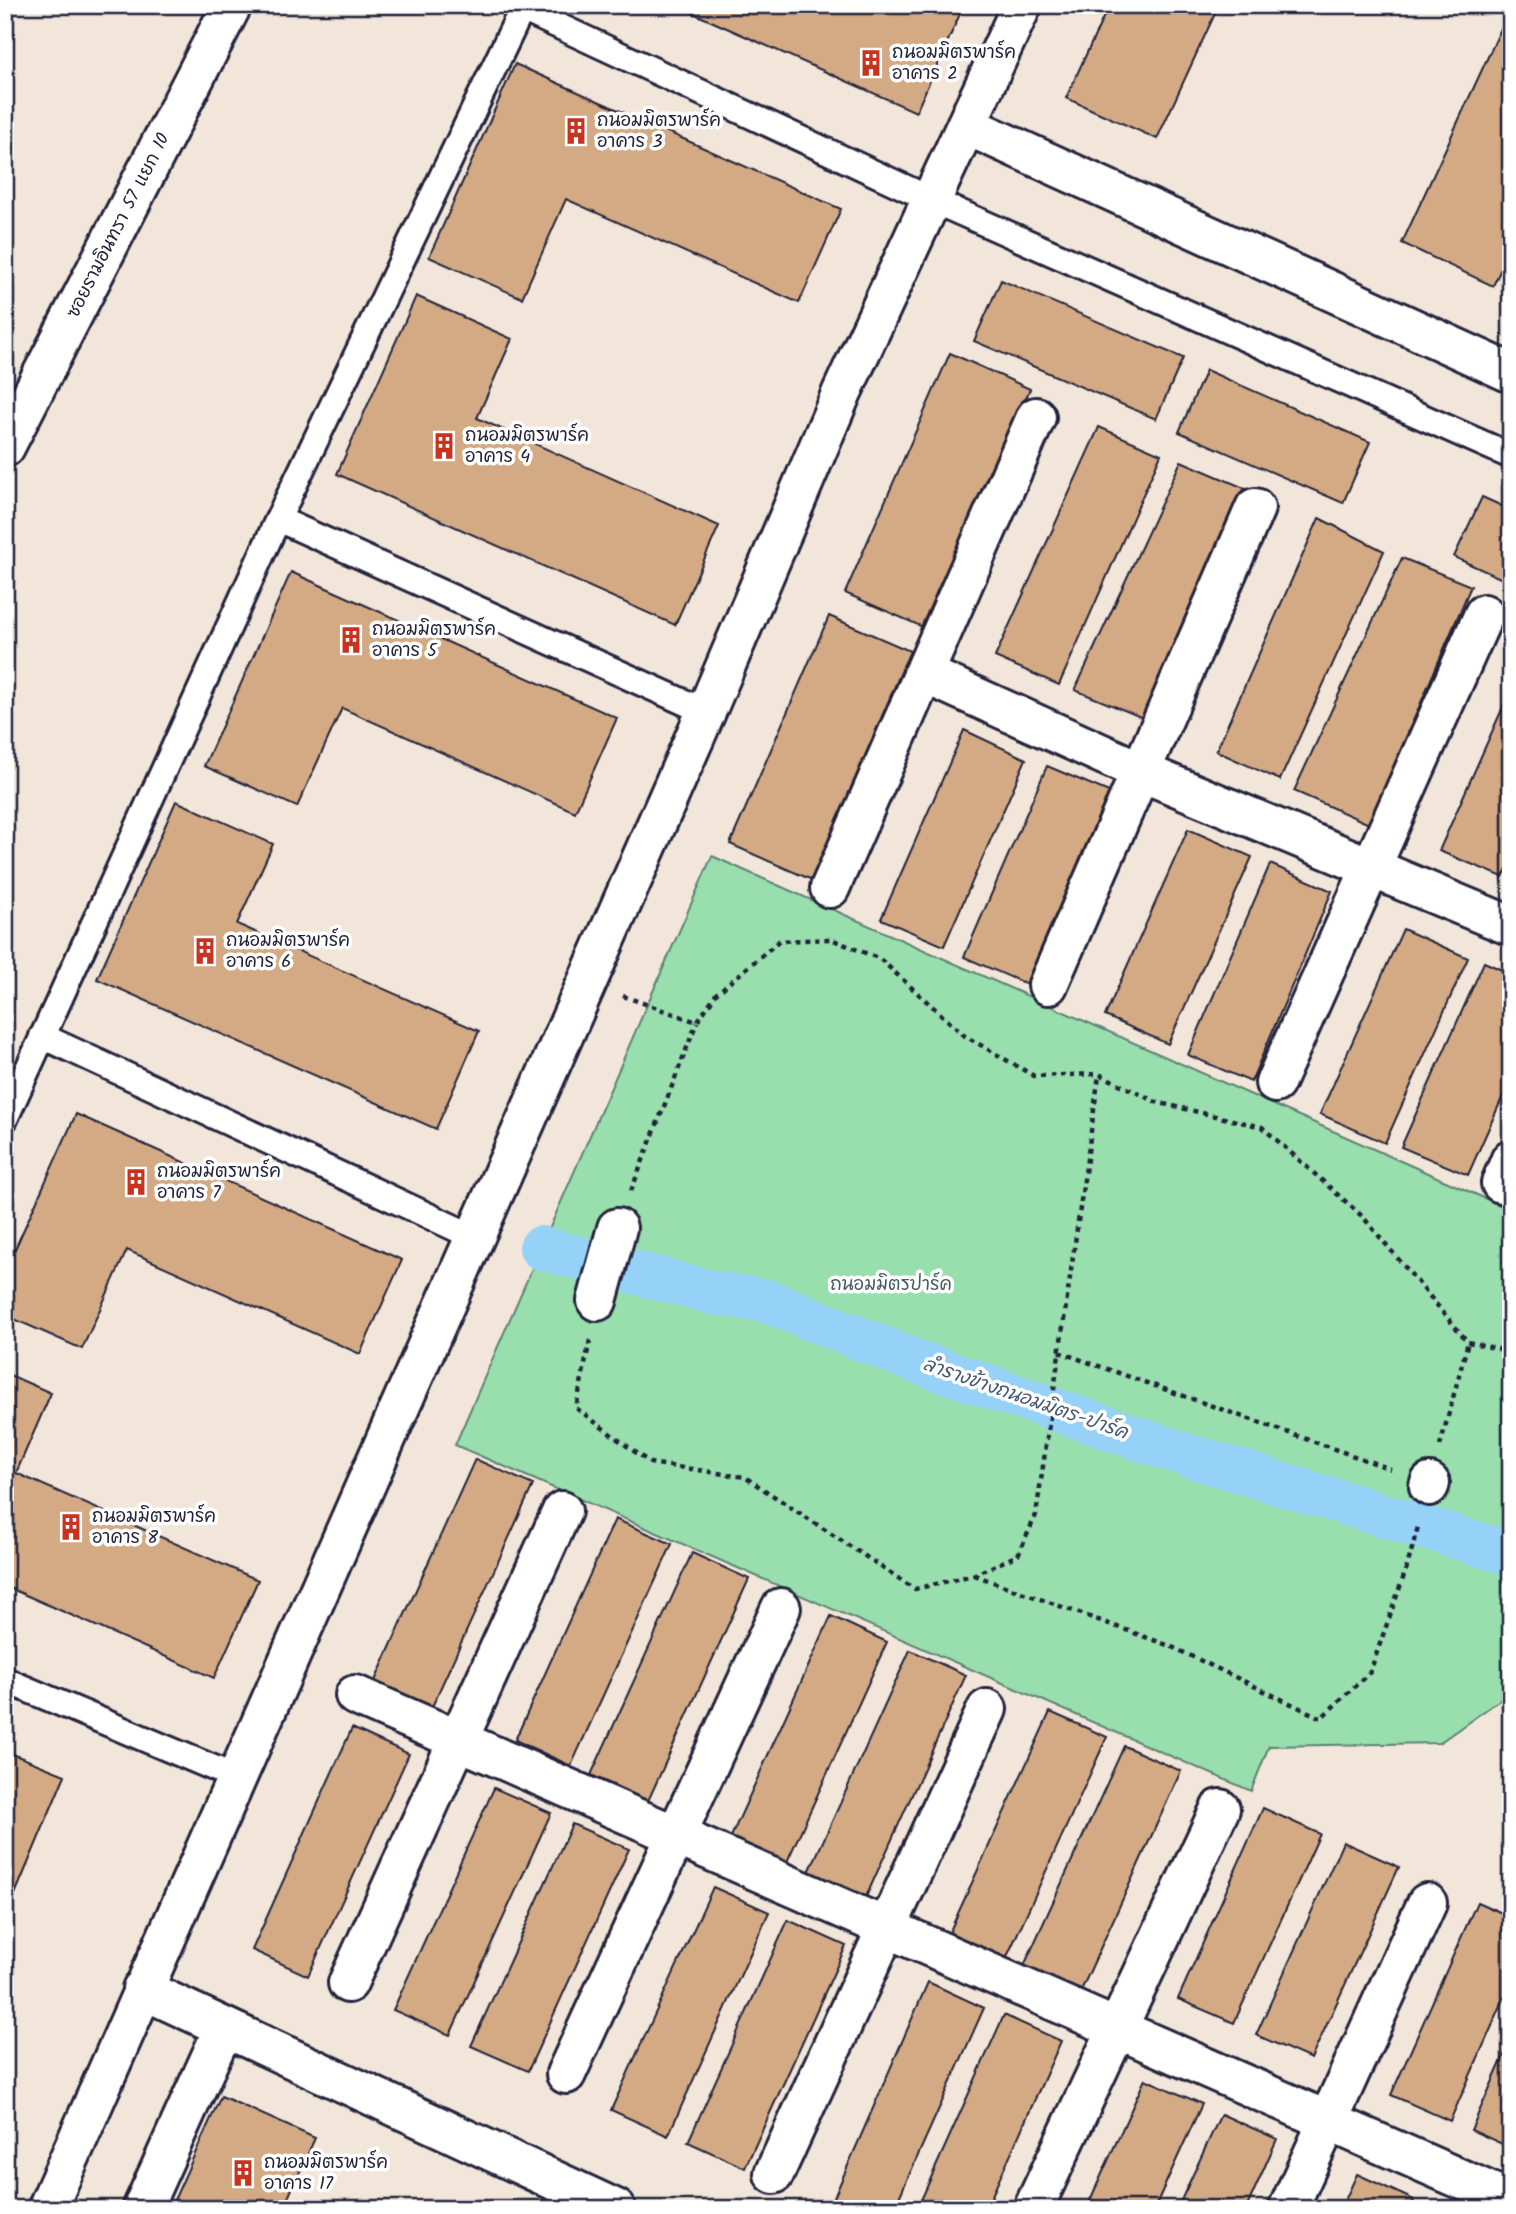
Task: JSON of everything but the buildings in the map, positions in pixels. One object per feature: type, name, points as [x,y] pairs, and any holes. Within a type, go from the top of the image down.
[{"type":"street","name":"ซอยรามอินทรา 57 แยก 10","points":[[5,447],[232,5]]},
{"type":"street","points":[[47,2209],[706,712],[842,392],[1022,5]]},
{"type":"street","points":[[966,125],[1511,373]]},
{"type":"street","points":[[830,888],[1037,417]]},
{"type":"street","points":[[1048,985],[1255,508]]},
{"type":"street","points":[[1275,1083],[1484,614]]},
{"type":"street","points":[[923,673],[1142,772],[1511,926]]},
{"type":"street","points":[[597,1301],[617,1228]]},
{"type":"street","points":[[348,1983],[562,1511]]},
{"type":"street","points":[[566,2074],[781,1608]]},
{"type":"street","points":[[355,1695],[886,1930],[1511,2201]]},
{"type":"street","points":[[774,2174],[987,1709]]},
{"type":"street","points":[[1033,2209],[1220,1809]]},
{"type":"street","points":[[1288,2209],[1427,1903]]},
{"type":"street","points":[[142,1989],[223,2030],[616,2209]]},
{"type":"street","points":[[142,2209],[223,2030]]},
{"type":"lane","points":[[5,1119],[278,519],[523,7],[932,200],[1511,456]]},
{"type":"lane","points":[[278,519],[706,712]]},
{"type":"lane","points":[[42,1036],[474,1237]]},
{"type":"lane","points":[[5,1680],[235,1777]]},
{"type":"path","points":[[617,1228],[697,1022],[716,994],[779,941],[831,939],[880,959],[965,1036],[1034,1076],[1099,1074],[1156,1102],[1262,1127],[1363,1217],[1468,1342],[1511,1352]]},
{"type":"path","points":[[586,983],[697,1022]]},
{"type":"path","points":[[597,1301],[576,1409],[650,1463],[745,1477],[915,1589],[973,1575],[1018,1555],[1036,1515],[1099,1074]]},
{"type":"path","points":[[1059,1352],[1429,1485],[1468,1342]]},
{"type":"path","points":[[973,1575],[1170,1646],[1321,1718],[1370,1672],[1407,1567]]},
{"type":"green space","name":"ถนอมมิตรปาร์ค","points":[[712,856],[1511,1210],[1511,1692],[1439,1743],[1269,1746],[1251,1791],[455,1445]]},
{"type":"waterway","name":"ลำรางข้างถนอมมิตร-ปาร์ค","points":[[541,1248],[718,1294],[767,1301],[915,1361],[1174,1451],[1511,1554]]},
{"type":"place","name":"ถนอมมิตรพาร์ค อาคาร 2","points":[[871,63]]},
{"type":"place","name":"ถนอมมิตรพาร์ค อาคาร 3","points":[[576,131]]},
{"type":"place","name":"ถนอมมิตรพาร์ค อาคาร 4","points":[[444,446]]},
{"type":"place","name":"ถนอมมิตรพาร์ค อาคาร 5","points":[[351,640]]},
{"type":"place","name":"ถนอมมิตรพาร์ค อาคาร 6","points":[[205,951]]},
{"type":"place","name":"ถนอมมิตรพาร์ค อาคาร 7","points":[[136,1182]]},
{"type":"place","name":"ถนอมมิตรพาร์ค อาคาร 8","points":[[71,1527]]},
{"type":"place","name":"ถนอมมิตรพาร์ค อาคาร 17","points":[[243,2173]]}]
